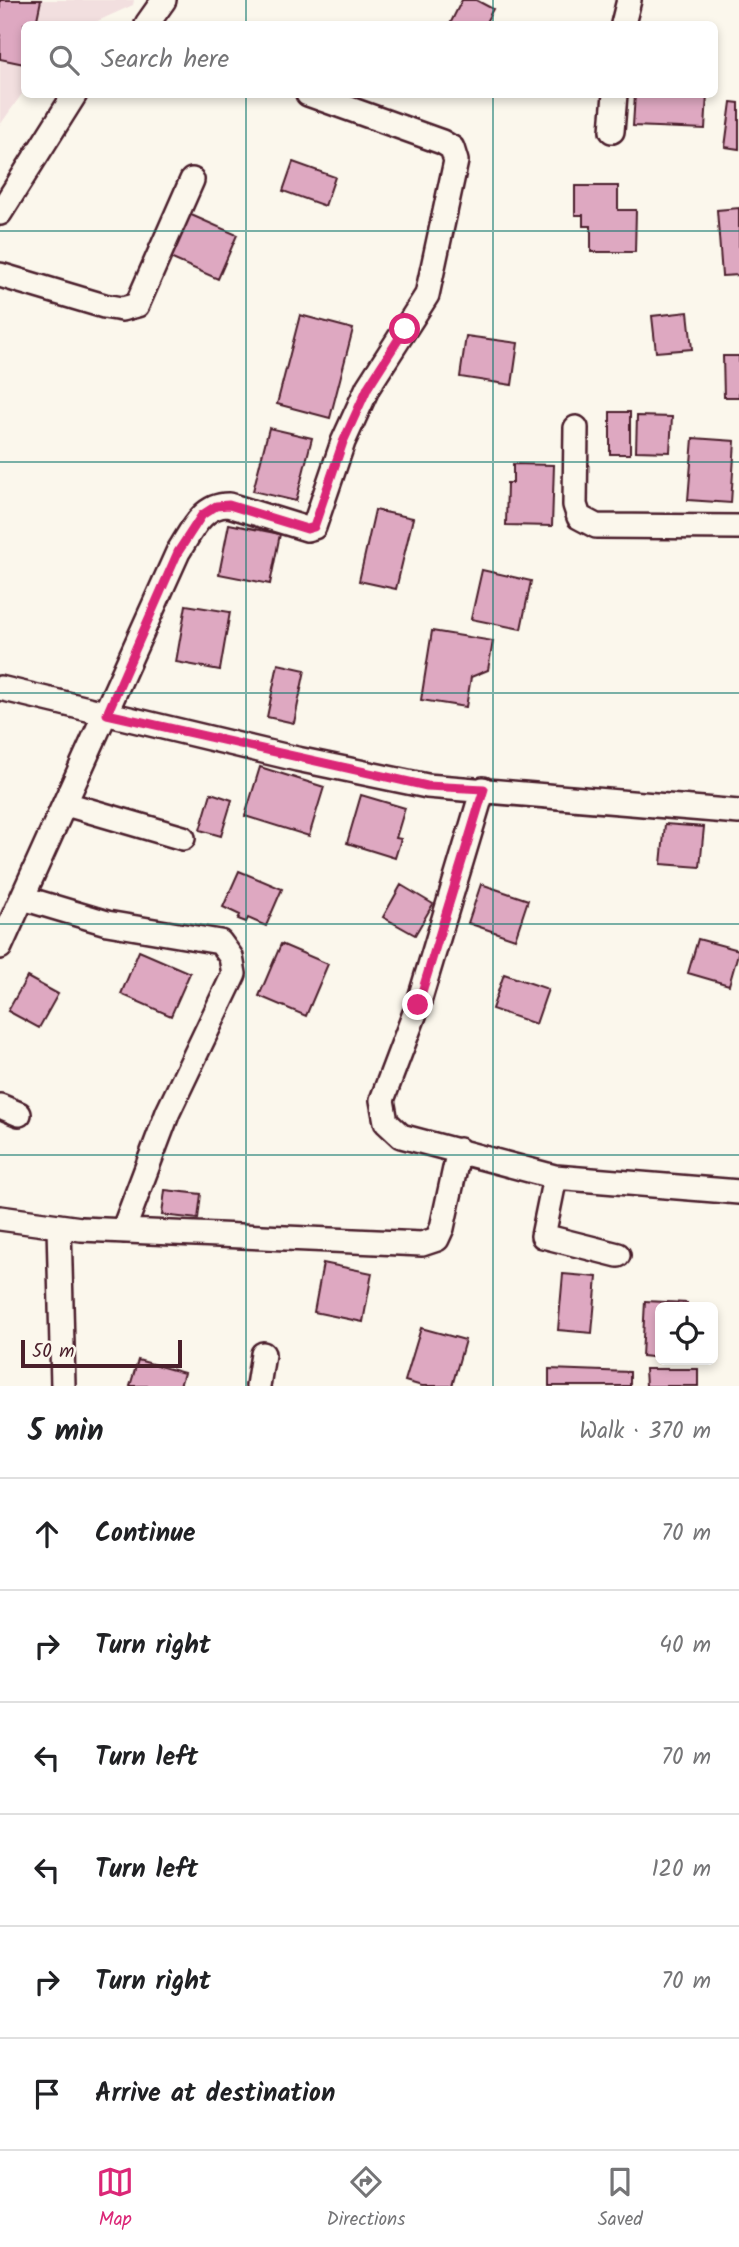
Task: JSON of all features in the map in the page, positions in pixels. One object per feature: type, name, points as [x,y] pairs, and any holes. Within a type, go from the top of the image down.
[{"type":"street","points":[[149,21],[164,0]]},
{"type":"street","points":[[623,21],[629,0]]},
{"type":"street","points":[[0,213],[72,98]]},
{"type":"street","points":[[0,947],[178,552],[202,515],[216,506],[229,505],[307,529],[314,527],[343,442],[368,387],[427,295],[456,161],[452,148],[430,137],[319,98]]},
{"type":"street","points":[[612,131],[615,98]]},
{"type":"street","points":[[0,275],[104,306],[122,309],[137,305],[192,180]]},
{"type":"street","points":[[576,428],[575,505],[579,517],[596,526],[739,527]]},
{"type":"street","points":[[0,688],[427,786],[739,812]]},
{"type":"street","points":[[484,789],[418,1005],[385,1090],[382,1107],[386,1122],[401,1136],[555,1177],[739,1192]]},
{"type":"street","points":[[66,804],[183,838]]},
{"type":"street","points":[[23,898],[107,923],[220,942],[234,964],[234,974],[168,1112],[123,1231]]},
{"type":"street","points":[[0,1218],[123,1231],[422,1244],[432,1242],[442,1228],[459,1150]]},
{"type":"street","points":[[555,1177],[543,1236],[546,1240],[618,1255]]},
{"type":"street","points":[[59,1226],[63,1386]]},
{"type":"street","points":[[258,1386],[263,1354]]},
{"type":"shaded area","points":[[0,0],[134,0],[133,5],[98,21],[21,21],[21,95],[0,125]]},
{"type":"building","points":[[0,0],[41,0],[37,21],[21,21],[21,63],[0,59]]},
{"type":"building","points":[[462,0],[476,0],[493,9],[487,21],[452,21]]},
{"type":"building","points":[[635,98],[707,98],[705,129],[633,126]]},
{"type":"building","points":[[731,102],[739,103],[739,149],[725,147]]},
{"type":"building","points":[[293,162],[335,177],[325,206],[283,191]]},
{"type":"building","points":[[575,186],[618,186],[618,210],[636,210],[635,252],[591,252],[591,226],[583,226],[583,215],[575,215]]},
{"type":"building","points":[[739,208],[739,275],[722,276],[717,210]]},
{"type":"building","points":[[189,214],[237,235],[218,279],[170,258]]},
{"type":"building","points":[[688,312],[692,349],[656,352],[652,316]]},
{"type":"building","points":[[300,315],[353,329],[330,418],[277,404]]},
{"type":"building","points":[[466,336],[518,343],[512,385],[460,377]]},
{"type":"building","points":[[723,356],[739,356],[739,397],[724,397]]},
{"type":"building","points":[[610,412],[630,412],[630,454],[610,454]]},
{"type":"building","points":[[637,416],[672,417],[670,452],[636,451]]},
{"type":"building","points":[[269,428],[312,438],[296,501],[253,491]]},
{"type":"building","points":[[693,438],[735,441],[731,503],[688,500]]},
{"type":"building","points":[[513,464],[554,465],[552,526],[506,525],[507,483],[513,483]]},
{"type":"building","points":[[375,510],[413,518],[396,589],[359,581]]},
{"type":"building","points":[[229,524],[280,534],[270,584],[219,574]]},
{"type":"building","points":[[482,570],[531,581],[521,629],[471,619]]},
{"type":"building","points":[[186,605],[230,612],[220,670],[176,662]]},
{"type":"building","points":[[432,631],[493,641],[488,670],[471,677],[466,707],[421,700]]},
{"type":"building","points":[[278,664],[305,670],[294,723],[267,717]]},
{"type":"building","points":[[260,767],[324,787],[309,836],[245,816]]},
{"type":"building","points":[[211,793],[232,800],[221,836],[200,830]]},
{"type":"building","points":[[361,795],[405,808],[396,838],[401,839],[395,858],[347,843]]},
{"type":"building","points":[[665,824],[704,827],[700,867],[661,864]]},
{"type":"building","points":[[239,871],[282,889],[266,926],[248,918],[246,922],[238,919],[240,915],[223,907]]},
{"type":"building","points":[[481,884],[528,900],[515,939],[468,923]]},
{"type":"building","points":[[401,885],[433,904],[415,935],[383,917]]},
{"type":"building","points":[[698,939],[739,950],[729,985],[688,973]]},
{"type":"building","points":[[281,944],[328,964],[306,1016],[259,996]]},
{"type":"building","points":[[139,951],[190,973],[171,1016],[121,994]]},
{"type":"building","points":[[504,974],[548,989],[536,1024],[492,1009]]},
{"type":"building","points":[[27,977],[58,994],[39,1028],[8,1011]]},
{"type":"building","points":[[165,1190],[201,1194],[198,1219],[162,1215]]},
{"type":"building","points":[[323,1263],[372,1273],[363,1322],[314,1312]]},
{"type":"building","points":[[563,1274],[597,1277],[592,1333],[558,1330]]},
{"type":"building","points":[[645,1301],[666,1302],[655,1302],[655,1357],[642,1356]]},
{"type":"building","points":[[421,1328],[465,1340],[452,1386],[422,1386],[405,1381]]},
{"type":"building","points":[[138,1360],[184,1373],[180,1386],[130,1386]]},
{"type":"building","points":[[549,1369],[630,1372],[630,1386],[549,1386]]},
{"type":"building","points":[[645,1369],[698,1369],[698,1386],[646,1386]]},
{"type":"route","points":[[405,329],[368,387],[343,442],[320,516],[314,527],[307,529],[229,505],[216,506],[202,515],[178,552],[107,714],[297,759],[427,786],[484,789],[418,1005]]}]
